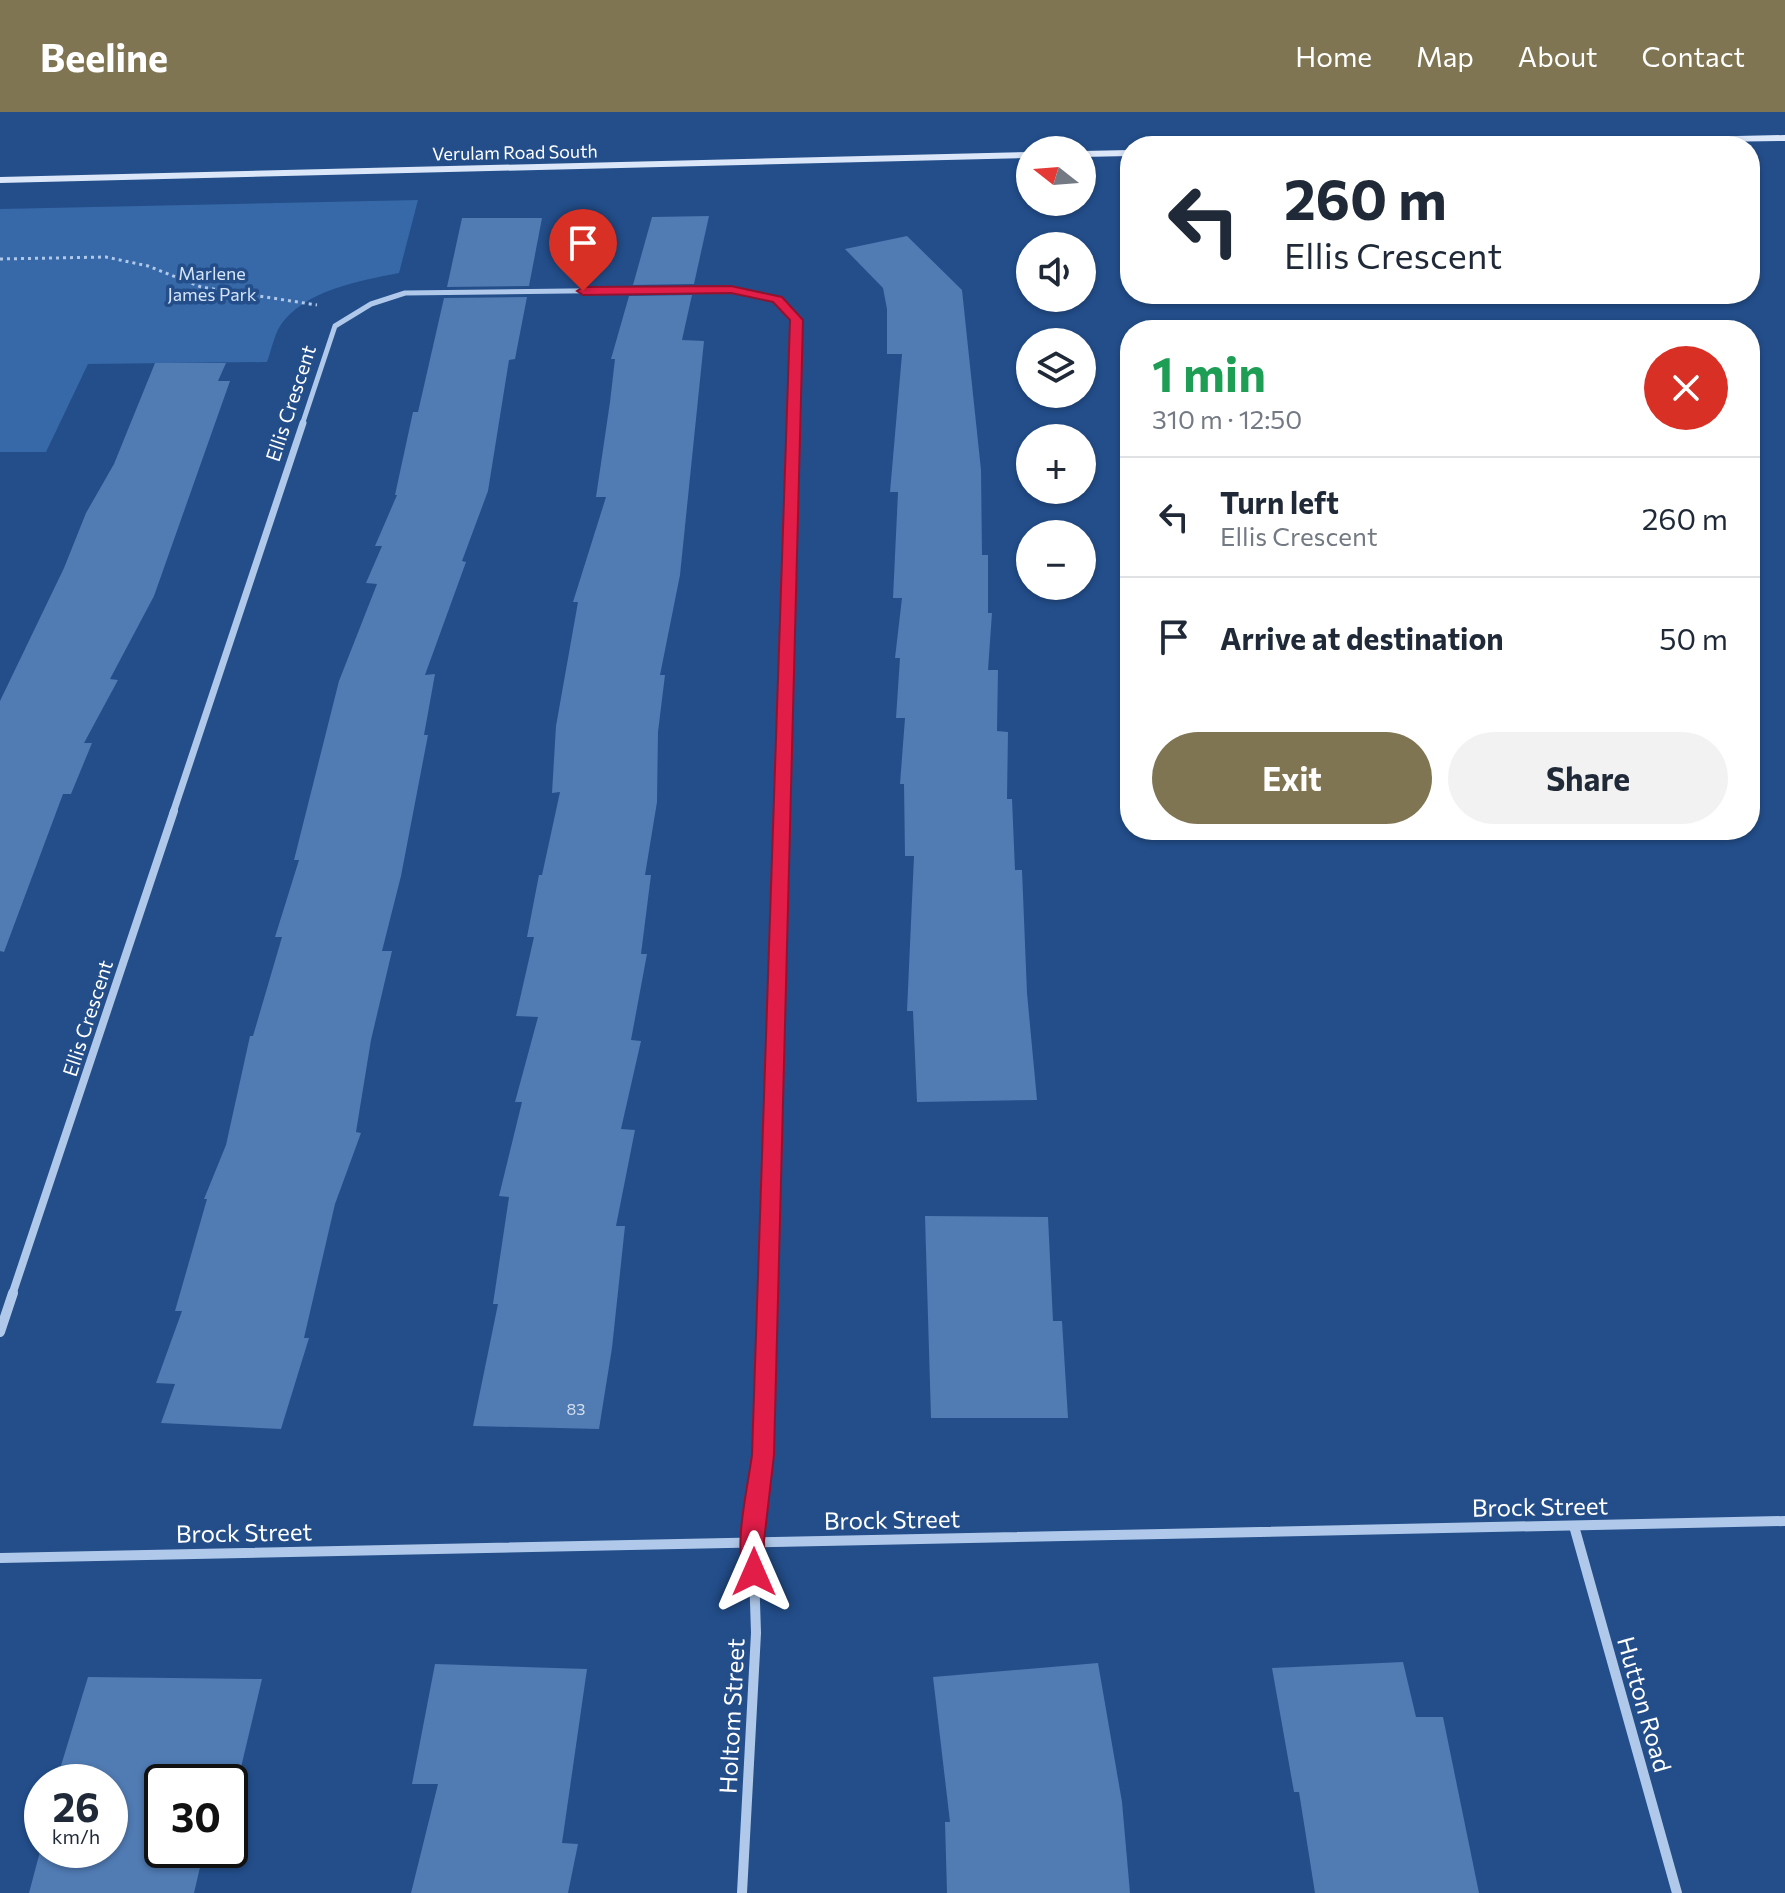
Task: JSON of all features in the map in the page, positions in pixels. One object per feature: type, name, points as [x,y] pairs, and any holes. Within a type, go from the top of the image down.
[{"type":"main road","points":[[1760,139],[1785,138]]},
{"type":"main road","points":[[1096,154],[1120,153]]},
{"type":"main road","name":"Verulam Road South","points":[[0,180],[1016,155]]},
{"type":"street","points":[[348,315],[405,293],[731,289],[777,299],[797,320],[763,1455],[753,1541]]},
{"type":"street","name":"Ellis Crescent","points":[[0,1332],[328,339],[335,326],[348,315]]},
{"type":"street","name":"Brock Street","points":[[0,1558],[1785,1521]]},
{"type":"street","name":"Hutton Road","points":[[1574,1526],[1677,1893]]},
{"type":"street","name":"Holtom Street","points":[[742,1893],[756,1633],[753,1541]]},
{"type":"path","points":[[0,259],[106,257],[148,266],[201,287],[280,298],[348,315]]},
{"type":"green space","name":"Marlene James Park","points":[[418,200],[399,273],[334,289],[303,304],[280,326],[267,362],[88,364],[46,452],[0,452],[0,209]]},
{"type":"building","points":[[709,216],[694,284],[633,285],[652,217]]},
{"type":"building","points":[[462,218],[542,218],[529,286],[447,287]]},
{"type":"building","points":[[907,236],[962,290],[981,470],[982,555],[988,555],[988,613],[992,613],[988,670],[998,670],[997,731],[1008,732],[1007,799],[1012,799],[1015,870],[1022,870],[1027,993],[1037,1100],[917,1102],[913,1011],[907,1011],[914,856],[905,856],[904,784],[900,784],[905,718],[896,718],[900,658],[895,658],[902,598],[893,598],[898,492],[890,492],[902,354],[887,354],[887,309],[883,288],[845,249]]},
{"type":"building","points":[[692,295],[682,340],[704,341],[680,575],[660,675],[665,675],[658,732],[657,802],[645,875],[651,875],[641,954],[647,954],[631,1040],[641,1041],[621,1129],[635,1130],[616,1226],[625,1226],[612,1348],[599,1429],[473,1426],[498,1304],[493,1304],[509,1197],[499,1196],[522,1102],[515,1102],[538,1017],[516,1016],[534,937],[527,937],[539,875],[542,875],[560,792],[552,793],[556,726],[578,602],[573,602],[606,497],[596,497],[615,359],[611,359],[629,296]]},
{"type":"building","points":[[527,297],[515,359],[509,360],[488,491],[425,675],[435,674],[424,735],[428,735],[401,876],[382,951],[392,951],[371,1040],[356,1132],[361,1133],[335,1204],[304,1338],[309,1338],[281,1429],[161,1423],[175,1384],[156,1383],[182,1311],[175,1311],[207,1199],[204,1199],[226,1145],[250,1036],[253,1036],[282,937],[275,937],[299,860],[294,860],[339,681],[377,584],[366,583],[382,546],[375,546],[397,495],[413,412],[418,412],[444,298]]},
{"type":"building","points":[[155,363],[226,363],[218,381],[230,381],[154,596],[110,679],[118,680],[84,743],[92,743],[71,794],[63,794],[4,952],[0,951],[0,701],[64,568],[86,513],[114,464]]},
{"type":"building","points":[[925,1216],[1048,1217],[1053,1321],[1062,1321],[1068,1418],[931,1418]]},
{"type":"building","points":[[1403,1662],[1416,1717],[1443,1717],[1479,1893],[1315,1893],[1299,1792],[1294,1792],[1272,1668]]},
{"type":"building","points":[[1098,1663],[1122,1802],[1130,1893],[947,1893],[945,1822],[950,1822],[933,1677]]},
{"type":"building","points":[[435,1664],[587,1669],[562,1843],[578,1844],[568,1893],[411,1893],[438,1784],[412,1784]]},
{"type":"building","points":[[88,1677],[262,1679],[242,1764],[144,1764],[144,1868],[200,1868],[194,1893],[29,1893],[36,1868],[128,1868],[128,1764],[61,1764]]},
{"type":"route","points":[[583,291],[731,289],[777,299],[797,320],[763,1455],[753,1541],[754,1572]]}]
